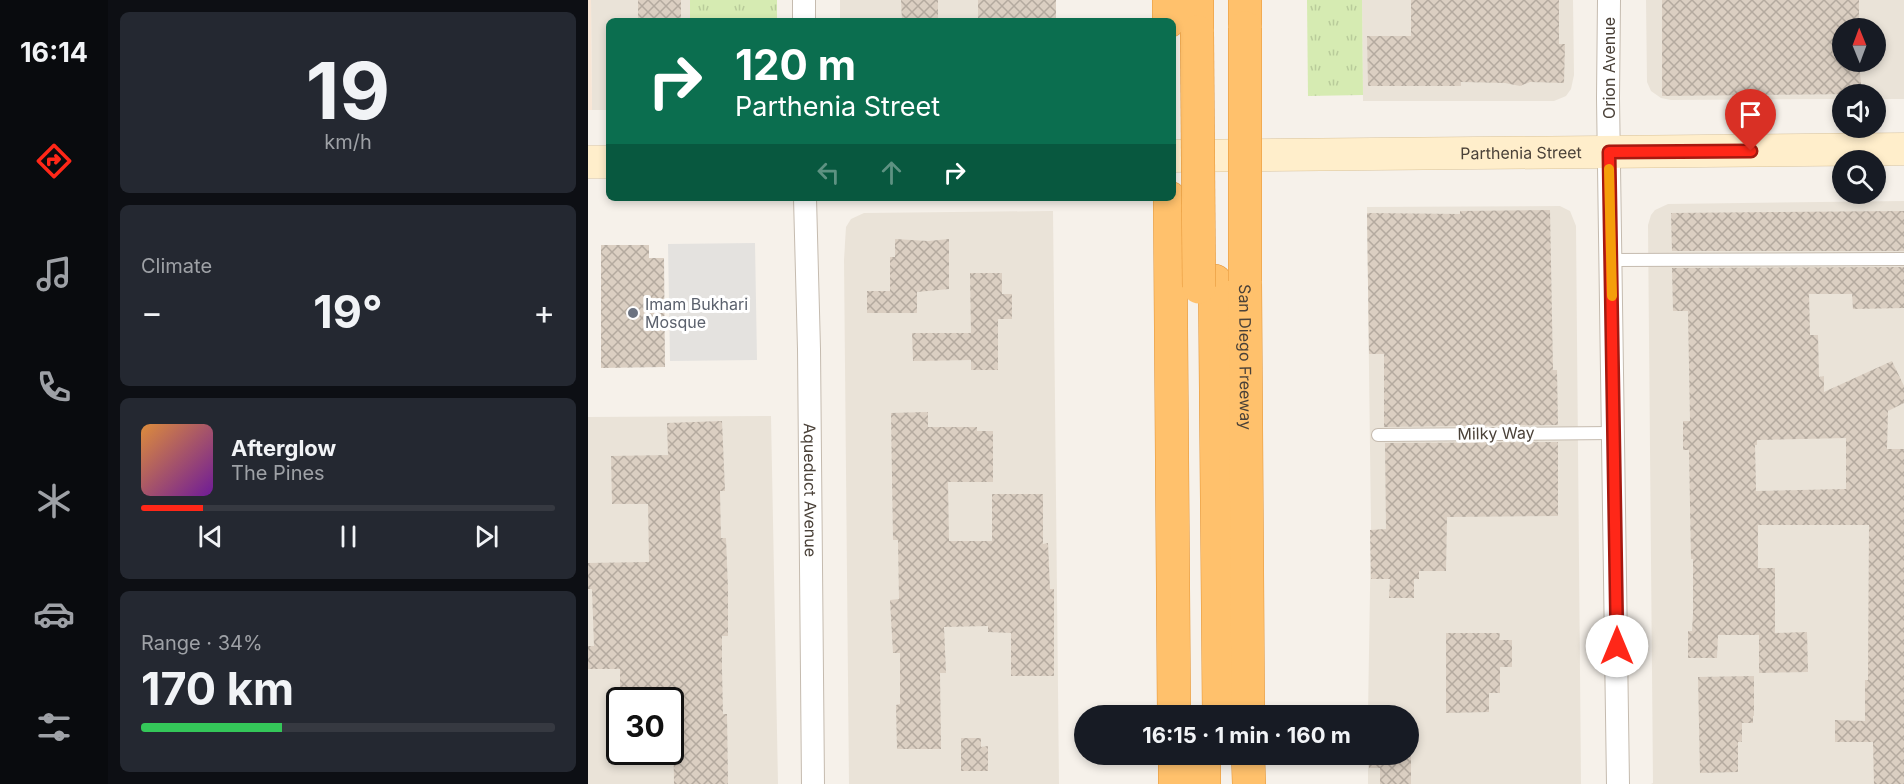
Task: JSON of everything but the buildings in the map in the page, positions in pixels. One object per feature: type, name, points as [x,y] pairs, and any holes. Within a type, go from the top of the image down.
[{"type":"highway","points":[[1169,0],[1197,16],[1219,705]]},
{"type":"highway","name":"San Diego Freeway","points":[[1175,705],[1207,283],[1245,14]]},
{"type":"highway","name":"San Diego Freeway","points":[[1171,201],[1207,283],[1247,705]]},
{"type":"highway","points":[[1204,705],[1207,283]]},
{"type":"highway","points":[[1174,765],[1175,784]]},
{"type":"highway","points":[[1204,765],[1204,784]]},
{"type":"highway","points":[[1219,765],[1219,784]]},
{"type":"highway","points":[[1248,765],[1249,784]]},
{"type":"main road","name":"Parthenia Street","points":[[1176,156],[1904,149]]},
{"type":"main road","points":[[588,162],[606,162]]},
{"type":"street","points":[[804,0],[804,18]]},
{"type":"street","name":"Orion Avenue","points":[[1609,0],[1618,784]]},
{"type":"street","name":"Aqueduct Avenue","points":[[805,201],[813,784]]},
{"type":"lane","points":[[1611,260],[1904,259]]},
{"type":"lane","name":"Milky Way","points":[[1378,435],[1614,433]]},
{"type":"shaded area","points":[[588,0],[591,0],[592,110],[588,110]]},
{"type":"shaded area","points":[[591,0],[690,0],[690,18],[606,18],[606,110],[592,110]]},
{"type":"shaded area","points":[[840,0],[1056,0],[1056,18],[840,18]]},
{"type":"shaded area","points":[[1362,0],[1573,0],[1574,75],[1571,89],[1566,96],[1554,101],[1363,101]]},
{"type":"shaded area","points":[[1646,0],[1904,0],[1904,99],[1886,99],[1886,84],[1832,84],[1832,99],[1671,100],[1661,98],[1651,91],[1647,82]]},
{"type":"shaded area","points":[[1886,201],[1904,201],[1904,784],[1651,784],[1653,783],[1648,225],[1651,215],[1655,210],[1668,204],[1832,202],[1832,204],[1886,204]]},
{"type":"shaded area","points":[[1560,206],[1570,211],[1576,226],[1581,784],[1368,784],[1368,765],[1419,765],[1419,705],[1368,705],[1371,527],[1367,207]]},
{"type":"shaded area","points":[[1053,211],[1059,784],[849,784],[844,260],[846,227],[851,219],[864,213]]},
{"type":"shaded area","points":[[755,243],[757,360],[670,361],[668,244]]},
{"type":"shaded area","points":[[771,416],[778,784],[588,784],[588,417]]},
{"type":"green space","points":[[690,0],[777,0],[777,18],[690,18]]},
{"type":"green space","points":[[1307,0],[1362,0],[1363,95],[1308,96]]},
{"type":"slow traffic","points":[[1609,169],[1612,296]]},
{"type":"place","name":"Imam Bukhari Mosque","points":[[633,313]]},
{"type":"route","points":[[1617,646],[1609,152],[1751,151]]}]
